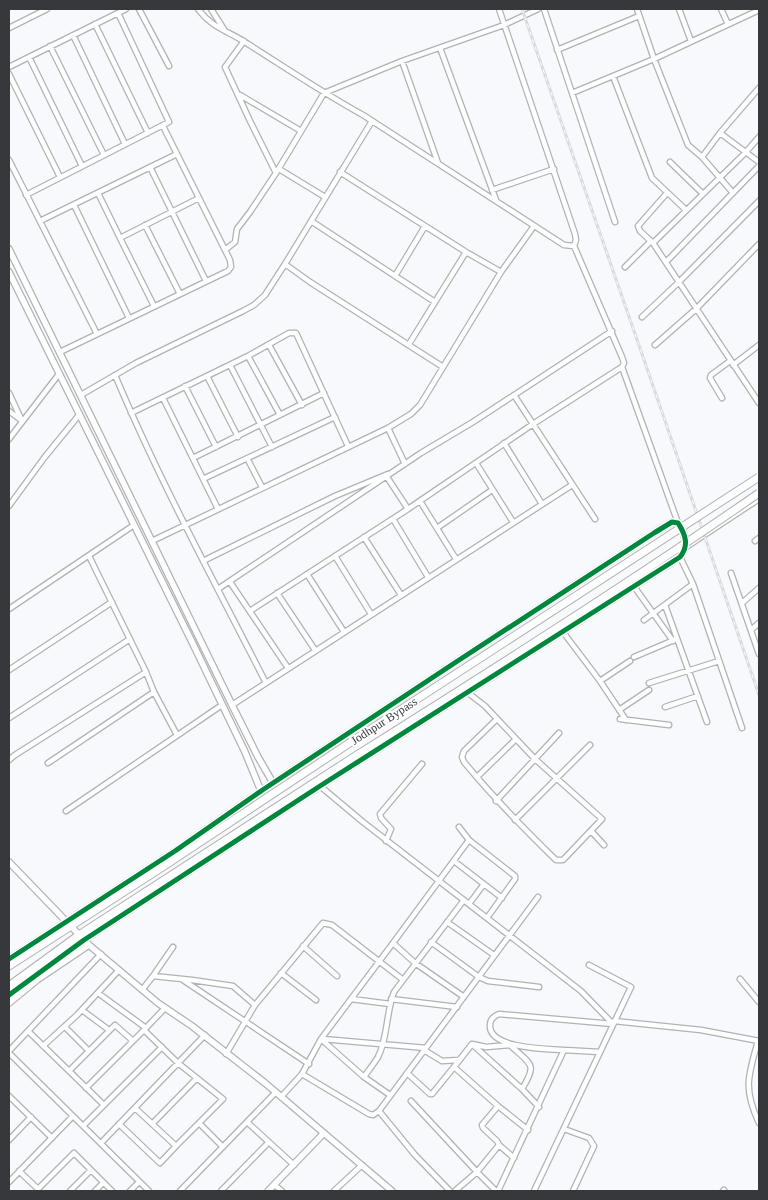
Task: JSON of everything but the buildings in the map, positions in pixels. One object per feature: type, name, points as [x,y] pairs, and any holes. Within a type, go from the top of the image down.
[{"type":"highway","name":"Jodhpur Bypass","points":[[9,966],[68,924],[164,866],[759,477]]},
{"type":"highway","points":[[9,986],[357,755],[686,545],[759,493]]},
{"type":"street","points":[[9,28],[48,9]]},
{"type":"street","points":[[9,67],[126,9]]},
{"type":"street","points":[[140,9],[169,66]]},
{"type":"street","points":[[198,9],[206,20],[244,41],[372,121],[564,245],[574,246]]},
{"type":"street","points":[[211,9],[226,32]]},
{"type":"street","points":[[499,9],[575,234],[574,246],[622,357],[624,363],[622,367],[686,545]]},
{"type":"street","points":[[225,250],[235,242],[237,229],[278,171],[324,92],[504,24],[538,9]]},
{"type":"street","points":[[544,9],[615,222]]},
{"type":"street","points":[[637,9],[654,59],[688,145],[702,157],[733,193]]},
{"type":"street","points":[[679,9],[691,41]]},
{"type":"street","points":[[721,9],[728,24]]},
{"type":"street","points":[[572,93],[654,59],[759,10]]},
{"type":"street","points":[[26,195],[170,122],[118,13]]},
{"type":"street","points":[[557,50],[639,16]]},
{"type":"street","points":[[95,24],[148,133]]},
{"type":"street","points":[[73,35],[125,144]]},
{"type":"street","points":[[244,41],[225,67],[250,121],[278,171],[325,198]]},
{"type":"street","points":[[50,46],[104,155]]},
{"type":"street","points":[[440,48],[497,202]]},
{"type":"street","points":[[30,57],[82,166]]},
{"type":"street","points":[[402,61],[438,164]]},
{"type":"street","points":[[9,74],[60,177]]},
{"type":"street","points":[[613,76],[652,178],[686,210]]},
{"type":"street","points":[[702,157],[759,88]]},
{"type":"street","points":[[239,94],[301,131]]},
{"type":"street","points":[[81,395],[115,375],[254,306],[264,295],[285,264],[372,121]]},
{"type":"street","points":[[60,352],[228,271],[231,267],[230,260],[163,126]]},
{"type":"street","points":[[720,133],[759,162]]},
{"type":"street","points":[[625,267],[703,194],[759,137]]},
{"type":"street","points":[[40,221],[177,154]]},
{"type":"street","points":[[9,160],[97,334]]},
{"type":"street","points":[[670,162],[703,194]]},
{"type":"street","points":[[666,262],[759,166]]},
{"type":"street","points":[[150,167],[206,281]]},
{"type":"street","points":[[492,190],[554,169]]},
{"type":"street","points":[[340,172],[501,272]]},
{"type":"street","points":[[98,193],[154,306]]},
{"type":"street","points":[[667,193],[638,226],[640,231],[652,242],[666,262],[759,403]]},
{"type":"street","points":[[120,238],[200,198]]},
{"type":"street","points":[[642,317],[759,201]]},
{"type":"street","points":[[74,205],[129,318]]},
{"type":"street","points":[[312,221],[435,302]]},
{"type":"street","points":[[145,225],[180,294]]},
{"type":"street","points":[[395,276],[425,226]]},
{"type":"street","points":[[152,540],[388,428],[411,414],[420,405],[501,272],[534,226]]},
{"type":"street","points":[[655,345],[696,309],[759,244]]},
{"type":"street","points":[[9,249],[232,705],[273,783]]},
{"type":"street","points":[[409,344],[466,252]]},
{"type":"street","points":[[285,264],[443,367]]},
{"type":"street","points":[[9,272],[222,705],[261,791]]},
{"type":"street","points":[[218,589],[405,464],[612,331]]},
{"type":"street","points":[[131,413],[248,356],[289,333],[296,333],[348,446]]},
{"type":"street","points":[[269,345],[302,405]]},
{"type":"street","points":[[722,398],[710,378],[711,375],[759,345]]},
{"type":"street","points":[[248,356],[280,415]]},
{"type":"street","points":[[230,365],[272,447]]},
{"type":"street","points":[[250,611],[622,367]]},
{"type":"street","points":[[9,439],[58,374]]},
{"type":"street","points":[[115,375],[131,413],[203,561],[266,683]]},
{"type":"street","points":[[207,376],[238,436]]},
{"type":"street","points":[[186,386],[216,447]]},
{"type":"street","points":[[9,393],[22,421]]},
{"type":"street","points":[[193,458],[324,393]]},
{"type":"street","points":[[514,395],[595,519]]},
{"type":"street","points":[[163,398],[218,509]]},
{"type":"street","points":[[9,410],[22,421]]},
{"type":"street","points":[[9,506],[44,458],[79,415]]},
{"type":"street","points":[[203,479],[248,460],[334,417]]},
{"type":"street","points":[[388,428],[405,464]]},
{"type":"street","points":[[504,444],[542,504]]},
{"type":"street","points":[[248,460],[262,487]]},
{"type":"street","points":[[476,463],[513,522]]},
{"type":"street","points":[[203,561],[335,496],[396,470]]},
{"type":"street","points":[[387,477],[408,509]]},
{"type":"street","points":[[232,705],[456,558],[572,485]]},
{"type":"street","points":[[437,528],[492,490]]},
{"type":"street","points":[[9,995],[82,938],[633,585],[680,557],[686,545],[759,499]]},
{"type":"street","points":[[420,501],[456,558]]},
{"type":"street","points":[[393,518],[428,577]]},
{"type":"street","points":[[9,959],[68,924],[261,791],[654,533],[672,522],[678,523]]},
{"type":"street","points":[[9,609],[134,525]]},
{"type":"street","points":[[364,537],[400,595]]},
{"type":"street","points":[[89,556],[177,736]]},
{"type":"street","points":[[335,556],[371,614]]},
{"type":"street","points":[[680,557],[693,584],[742,728]]},
{"type":"street","points":[[731,573],[759,654]]},
{"type":"street","points":[[307,574],[344,632]]},
{"type":"street","points":[[230,582],[288,668]]},
{"type":"street","points":[[644,620],[693,584]]},
{"type":"street","points":[[633,585],[675,640]]},
{"type":"street","points":[[742,603],[759,588]]},
{"type":"street","points":[[277,593],[315,650]]},
{"type":"street","points":[[9,670],[112,602]]},
{"type":"street","points":[[665,605],[675,640],[689,670],[708,722]]},
{"type":"street","points":[[751,630],[759,623]]},
{"type":"street","points":[[562,632],[626,720]]},
{"type":"street","points":[[9,718],[130,639]]},
{"type":"street","points":[[600,682],[632,659],[675,640]]},
{"type":"street","points":[[649,683],[719,661]]},
{"type":"street","points":[[9,760],[146,672]]},
{"type":"street","points":[[619,710],[649,690]]},
{"type":"street","points":[[48,762],[154,692]]},
{"type":"street","points":[[467,692],[497,718],[535,758],[602,819],[566,858],[559,861],[556,860],[496,801],[464,762],[462,753],[497,718]]},
{"type":"street","points":[[665,707],[698,696]]},
{"type":"street","points":[[66,811],[222,705]]},
{"type":"street","points":[[620,719],[670,725]]},
{"type":"street","points":[[496,801],[559,733]]},
{"type":"street","points":[[477,777],[516,739]]},
{"type":"street","points":[[515,820],[590,745]]},
{"type":"street","points":[[386,840],[391,829],[381,818],[380,814],[422,764]]},
{"type":"street","points":[[320,786],[386,840],[581,991],[614,1023]]},
{"type":"street","points":[[459,827],[469,840],[515,876],[515,879],[488,918]]},
{"type":"street","points":[[591,831],[604,845]]},
{"type":"street","points":[[180,1191],[247,1122],[302,1074],[322,1039],[469,840]]},
{"type":"street","points":[[454,861],[502,898]]},
{"type":"street","points":[[9,862],[89,945],[142,990],[204,1035],[278,1094],[392,1191]]},
{"type":"street","points":[[469,904],[484,884]]},
{"type":"street","points":[[302,1074],[369,1114],[372,1115],[379,1111],[538,897]]},
{"type":"street","points":[[364,1077],[378,1058],[383,1044],[390,1002],[402,979],[464,900]]},
{"type":"street","points":[[447,922],[494,955]]},
{"type":"street","points":[[226,1054],[255,1005],[324,923],[332,925],[402,979]]},
{"type":"street","points":[[432,942],[478,977],[496,983],[539,987]]},
{"type":"street","points":[[393,943],[416,963],[464,997]]},
{"type":"street","points":[[9,1003],[37,980],[89,945]]},
{"type":"street","points":[[303,946],[337,976]]},
{"type":"street","points":[[142,990],[173,947]]},
{"type":"street","points":[[100,954],[9,1052],[149,1191]]},
{"type":"street","points":[[534,1191],[631,987],[589,965]]},
{"type":"street","points":[[43,1046],[82,1010],[119,970]]},
{"type":"street","points":[[281,973],[316,1000]]},
{"type":"street","points":[[153,976],[233,986],[255,1005]]},
{"type":"street","points":[[740,979],[759,1002]]},
{"type":"street","points":[[183,980],[309,1064]]},
{"type":"street","points":[[98,992],[145,1029],[178,1063],[223,1099],[160,1163],[119,1124]]},
{"type":"street","points":[[351,999],[457,1007]]},
{"type":"street","points":[[86,1088],[165,1008]]},
{"type":"street","points":[[82,1010],[109,1030]]},
{"type":"street","points":[[522,1089],[532,1073],[531,1067],[510,1045],[492,1034],[490,1022],[499,1014],[702,1030],[757,1041]]},
{"type":"street","points":[[69,1072],[115,1025],[133,1041]]},
{"type":"street","points":[[65,1027],[89,1051]]},
{"type":"street","points":[[28,1031],[104,1105]]},
{"type":"street","points":[[759,1034],[748,1089],[751,1106],[759,1123]]},
{"type":"street","points":[[100,1143],[204,1035]]},
{"type":"street","points":[[322,1039],[425,1049],[442,1061],[458,1060]]},
{"type":"street","points":[[322,1039],[364,1077],[390,1095]]},
{"type":"street","points":[[472,1044],[486,1047],[510,1045],[600,1052]]},
{"type":"street","points":[[407,1073],[430,1094],[435,1092],[472,1044]]},
{"type":"street","points":[[472,1044],[539,1107]]},
{"type":"street","points":[[83,1126],[162,1046]]},
{"type":"street","points":[[411,1101],[497,1191],[539,1107],[564,1050]]},
{"type":"street","points":[[454,1067],[528,1130]]},
{"type":"street","points":[[152,1124],[197,1078]]},
{"type":"street","points":[[9,1096],[52,1138]]},
{"type":"street","points":[[498,1106],[482,1125],[499,1145],[514,1158]]},
{"type":"street","points":[[135,1108],[176,1146]]},
{"type":"street","points":[[379,1111],[415,1155],[450,1191]]},
{"type":"street","points":[[9,1182],[73,1116]]},
{"type":"street","points":[[9,1140],[30,1117]]},
{"type":"street","points":[[247,1122],[294,1165]]},
{"type":"street","points":[[199,1124],[223,1147]]},
{"type":"street","points":[[564,1129],[589,1138],[594,1146],[573,1191]]},
{"type":"street","points":[[9,1130],[14,1135]]},
{"type":"street","points":[[268,1191],[326,1135]]},
{"type":"street","points":[[277,1190],[326,1135]]},
{"type":"street","points":[[221,1191],[270,1142]]},
{"type":"street","points":[[456,1191],[477,1172],[499,1145]]},
{"type":"street","points":[[19,1171],[39,1190],[74,1153],[112,1191]]},
{"type":"street","points":[[334,1191],[362,1165]]},
{"type":"street","points":[[70,1191],[91,1170]]},
{"type":"street","points":[[130,1191],[139,1182]]},
{"type":"street","points":[[95,1191],[103,1183]]},
{"type":"street","points":[[185,1186],[191,1191]]},
{"type":"railway","points":[[522,9],[759,695]]},
{"type":"cycle path","points":[[9,959],[654,533],[672,522],[678,523],[685,540],[685,549],[680,557],[320,786],[84,940],[9,995]]}]
